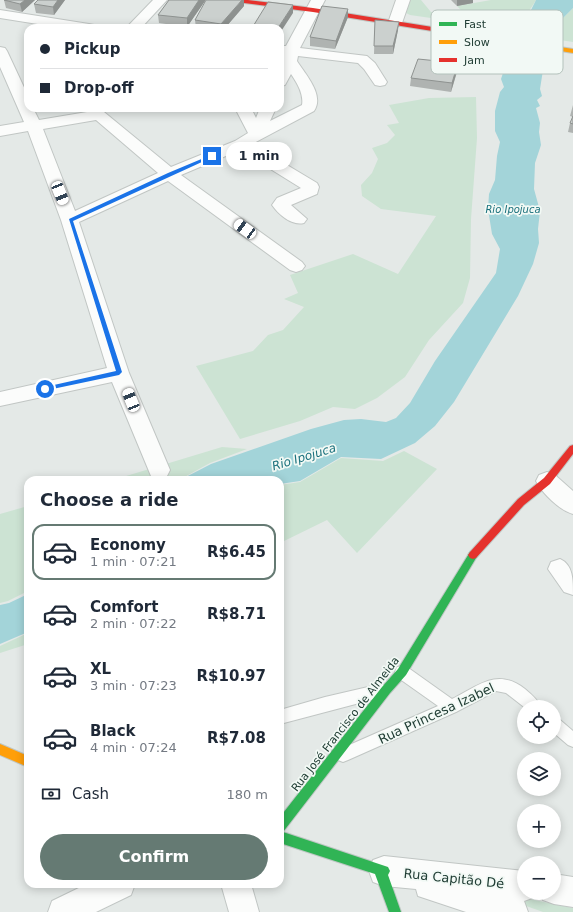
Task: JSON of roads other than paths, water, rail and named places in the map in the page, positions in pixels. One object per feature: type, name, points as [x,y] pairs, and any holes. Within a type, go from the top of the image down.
[{"type":"main road","points":[[236,0],[314,3],[431,24]]},
{"type":"main road","points":[[563,41],[573,42]]},
{"type":"main road","points":[[563,49],[573,51]]},
{"type":"main road","name":"Rua José Francisco de Almeida","points":[[284,822],[386,690],[402,672],[470,558],[520,502],[547,481],[573,448]]},
{"type":"main road","points":[[0,749],[24,760]]},
{"type":"main road","name":"Rua Capitão Dé","points":[[284,838],[382,870]]},
{"type":"main road","points":[[382,870],[395,912]]},
{"type":"street","points":[[137,24],[160,0]]},
{"type":"street","points":[[397,19],[403,0]]},
{"type":"street","points":[[284,66],[287,54],[314,3]]},
{"type":"street","points":[[0,14],[64,24]]},
{"type":"street","points":[[0,51],[24,104]]},
{"type":"street","points":[[287,54],[362,59],[370,66],[380,82]]},
{"type":"street","points":[[70,220],[169,174],[241,144],[257,134],[309,108],[311,105],[311,97],[287,54]]},
{"type":"street","points":[[28,112],[70,220],[119,372],[160,470]]},
{"type":"street","points":[[0,131],[95,112]]},
{"type":"street","points":[[101,112],[169,174],[296,266]]},
{"type":"street","points":[[244,112],[257,134]]},
{"type":"street","points":[[257,134],[266,112]]},
{"type":"street","points":[[241,144],[311,187],[311,190],[283,202],[281,205],[298,219]]},
{"type":"street","points":[[0,399],[119,372]]},
{"type":"street","points":[[547,481],[573,505]]},
{"type":"street","name":"Rua Capitão Dé","points":[[382,870],[517,885]]},
{"type":"street","name":"Rua Capitão Dé","points":[[382,870],[513,912]]},
{"type":"street","points":[[63,912],[112,888]]},
{"type":"street","points":[[237,888],[244,912]]},
{"type":"street","points":[[561,890],[573,892]]},
{"type":"lane","points":[[402,672],[451,707]]},
{"type":"lane","name":"Rua Princesa Izabel","points":[[334,759],[451,707],[494,685],[500,684],[514,690],[526,700]]},
{"type":"lane","points":[[284,716],[325,704],[386,690]]},
{"type":"lane","points":[[561,730],[573,740]]},
{"type":"water","name":"Rio Ipojuca","points":[[536,0],[573,0],[573,8],[563,18],[563,10],[531,10]]},
{"type":"water","name":"Rio Ipojuca","points":[[503,74],[542,74],[540,89],[542,96],[537,100],[540,106],[536,108],[540,123],[539,132],[541,145],[535,163],[534,189],[540,211],[538,229],[539,243],[533,264],[518,296],[454,402],[435,426],[415,443],[381,459],[341,457],[300,481],[284,483],[284,476],[188,476],[211,464],[311,429],[344,420],[361,419],[386,422],[396,418],[410,403],[435,361],[496,273],[500,249],[492,234],[488,209],[489,194],[495,180],[500,142],[495,131],[495,111],[500,92],[504,87],[501,79]]},
{"type":"water","points":[[24,596],[24,634],[0,644],[0,605],[9,603]]}]
